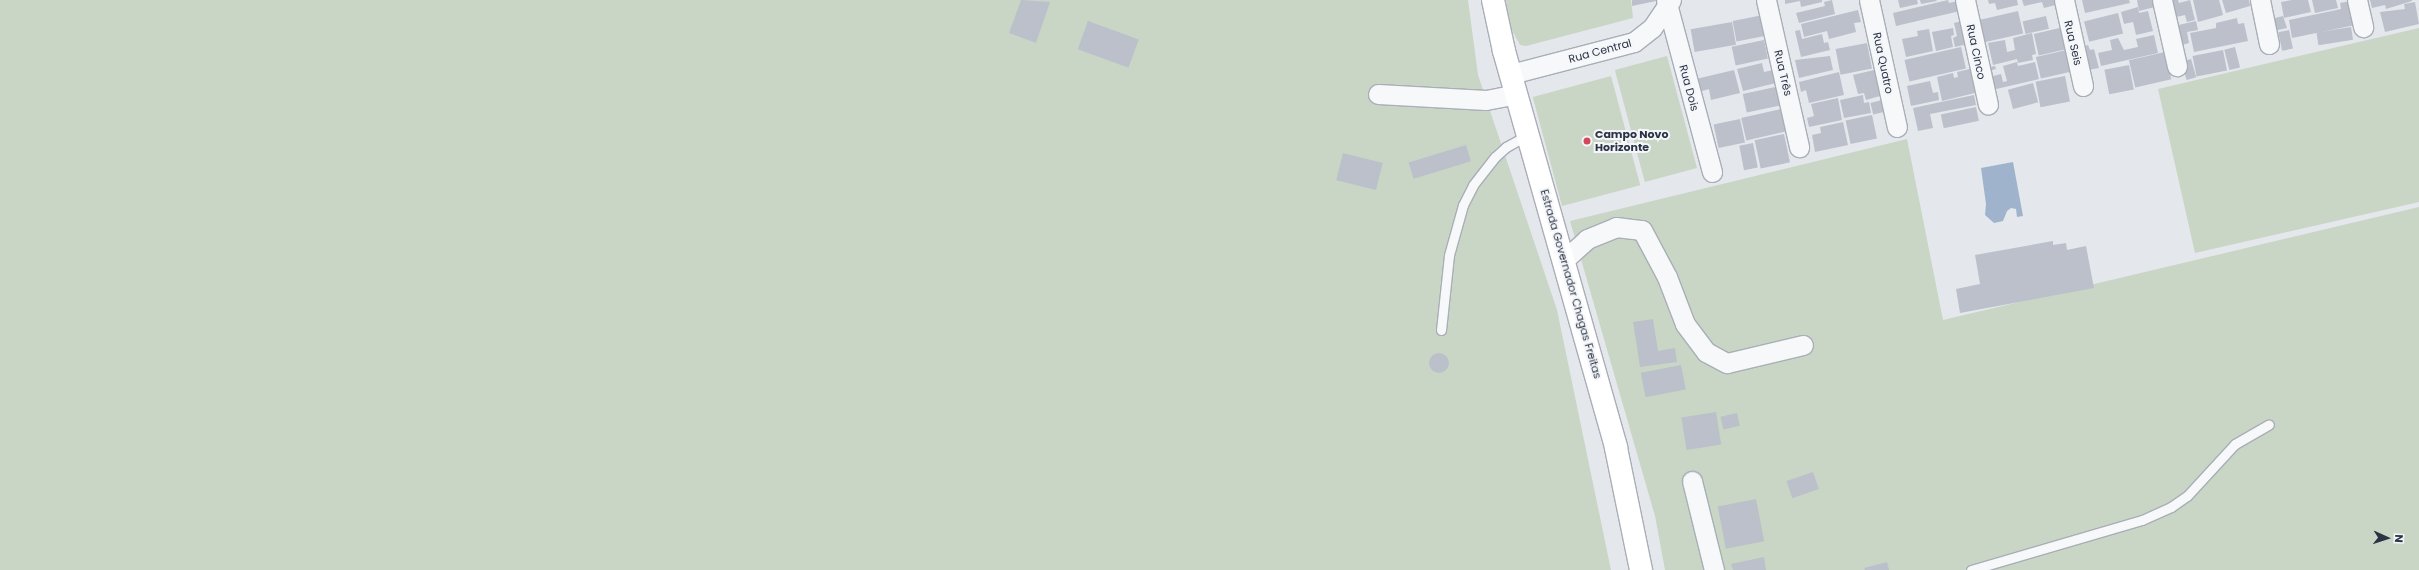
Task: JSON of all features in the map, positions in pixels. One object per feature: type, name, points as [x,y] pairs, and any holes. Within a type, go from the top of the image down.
[{"type":"main road","name":"Estrada Governador Chagas Freitas","points":[[1493,0],[1514,84],[1616,448],[1641,570]]},
{"type":"street","name":"Rua Três","points":[[1766,0],[1799,147]]},
{"type":"street","name":"Rua Quatro","points":[[1869,0],[1897,127]]},
{"type":"street","name":"Rua Cinco","points":[[1965,0],[1988,105]]},
{"type":"street","name":"Rua Seis","points":[[2064,0],[2083,86]]},
{"type":"street","points":[[2162,0],[2177,66]]},
{"type":"street","points":[[2260,0],[2269,44]]},
{"type":"street","points":[[2357,0],[2363,27]]},
{"type":"street","name":"Rua Central","points":[[1378,94],[1486,100],[1514,84],[1634,42],[1647,34],[1668,2]]},
{"type":"street","name":"Rua Dois","points":[[1668,2],[1712,172]]},
{"type":"street","points":[[1564,260],[1587,239],[1616,227],[1642,230],[1667,277],[1685,324],[1706,352],[1727,363],[1803,345]]},
{"type":"street","points":[[1692,481],[1714,570]]},
{"type":"lane","points":[[1441,330],[1449,255],[1463,205],[1473,185],[1495,157],[1506,147],[1529,134]]},
{"type":"lane","points":[[1971,570],[2142,520],[2171,507],[2187,496],[2234,444],[2269,424]]},
{"type":"green space","points":[[0,0],[1468,0],[1478,75],[1557,310],[1611,570],[0,570]]},
{"type":"green space","points":[[1506,0],[1631,0],[1633,18],[1526,46],[1520,45],[1509,25]]},
{"type":"green space","points":[[2419,28],[2419,202],[2195,253],[2158,89]]},
{"type":"green space","points":[[1667,56],[1697,168],[1645,182],[1615,70]]},
{"type":"green space","name":"Campo Novo Horizonte","points":[[1611,76],[1640,185],[1562,206],[1533,97]]},
{"type":"green space","points":[[1907,139],[1943,320],[2419,207],[2419,570],[1665,570],[1655,516],[1570,221]]},
{"type":"water","points":[[2013,162],[2023,216],[2017,217],[2016,209],[2011,208],[2007,211],[2003,221],[1994,223],[1985,215],[1986,204],[1981,168]]},
{"type":"building","points":[[1021,0],[1050,2],[1036,43],[1009,33]]},
{"type":"building","points":[[1632,0],[1656,0],[1656,1],[1632,6]]},
{"type":"building","points":[[1785,0],[1822,0],[1822,2],[1801,7],[1800,1],[1785,4]]},
{"type":"building","points":[[1832,0],[1835,14],[1799,23],[1796,13],[1825,6],[1824,2]]},
{"type":"building","points":[[1898,0],[1917,0],[1918,4],[1900,8]]},
{"type":"building","points":[[1920,0],[1936,0],[1937,1],[1921,4]]},
{"type":"building","points":[[1948,0],[1949,3],[1958,1],[1960,11],[1896,26],[1893,13]]},
{"type":"building","points":[[1988,0],[2017,0],[2018,5],[1997,10],[1995,3],[1989,4]]},
{"type":"building","points":[[2022,0],[2058,0],[2059,4],[2044,8],[2042,2],[2024,6]]},
{"type":"building","points":[[2082,0],[2129,0],[2130,3],[2085,13]]},
{"type":"building","points":[[2137,0],[2157,0],[2159,6],[2139,11]]},
{"type":"building","points":[[2168,0],[2178,0],[2179,3],[2190,0],[2195,20],[2187,22],[2185,15],[2172,18]]},
{"type":"building","points":[[2193,0],[2219,0],[2223,15],[2198,22]]},
{"type":"building","points":[[2222,0],[2249,0],[2250,6],[2226,13]]},
{"type":"building","points":[[2308,0],[2311,12],[2284,18],[2281,2]]},
{"type":"building","points":[[2312,0],[2336,0],[2338,8],[2315,13]]},
{"type":"building","points":[[2370,0],[2412,1],[2386,9],[2385,5],[2372,8]]},
{"type":"building","points":[[2350,1],[2355,25],[2292,38],[2289,20],[2341,9],[2340,3]]},
{"type":"building","points":[[2415,2],[2419,24],[2385,32],[2380,12],[2405,9],[2404,4]]},
{"type":"building","points":[[2138,7],[2139,13],[2148,11],[2153,31],[2136,35],[2133,22],[2124,24],[2121,12]]},
{"type":"building","points":[[1858,10],[1861,22],[1854,23],[1856,32],[1829,39],[1827,31],[1804,37],[1801,24]]},
{"type":"building","points":[[2018,11],[2023,33],[1982,43],[1977,20]]},
{"type":"building","points":[[2118,13],[2123,33],[2089,42],[2084,21]]},
{"type":"building","points":[[1763,15],[1767,36],[1737,42],[1733,21]]},
{"type":"building","points":[[2046,16],[2049,29],[2026,34],[2023,21]]},
{"type":"building","points":[[2283,16],[2287,28],[2273,31],[2271,19]]},
{"type":"building","points":[[2237,18],[2238,24],[2244,23],[2248,41],[2194,52],[2190,33],[2216,28],[2216,23]]},
{"type":"building","points":[[1088,21],[1139,39],[1128,68],[1078,49]]},
{"type":"building","points":[[1962,21],[1967,44],[1955,47],[1953,38],[1957,36],[1954,23]]},
{"type":"building","points":[[2196,21],[2198,30],[2187,32],[2189,43],[2178,46],[2174,26]]},
{"type":"building","points":[[1732,22],[1736,45],[1695,52],[1691,29]]},
{"type":"building","points":[[2064,27],[2069,48],[2039,55],[2034,34]]},
{"type":"building","points":[[2351,27],[2353,40],[2318,45],[2316,32]]},
{"type":"building","points":[[1953,28],[1954,35],[1951,36],[1953,47],[1936,51],[1932,32]]},
{"type":"building","points":[[1929,29],[1933,51],[1906,57],[1902,39],[1918,36],[1917,31]]},
{"type":"building","points":[[1800,30],[1802,39],[1822,34],[1824,43],[1828,42],[1830,50],[1801,57],[1795,31]]},
{"type":"building","points":[[2289,30],[2293,49],[2282,51],[2278,32]]},
{"type":"building","points":[[2032,33],[2036,54],[2032,55],[2033,60],[2018,63],[2017,59],[1993,65],[1988,43],[2005,40],[2007,52],[2015,50],[2013,38]]},
{"type":"building","points":[[2154,35],[2158,53],[2101,66],[2098,53],[2112,50],[2110,40],[2118,38],[2124,50],[2138,47],[2136,39]]},
{"type":"building","points":[[1764,40],[1768,59],[1736,65],[1732,47]]},
{"type":"building","points":[[1867,43],[1872,69],[1841,75],[1836,49]]},
{"type":"building","points":[[2088,45],[2090,50],[2094,49],[2099,68],[2088,70],[2082,47]]},
{"type":"building","points":[[1961,47],[1966,68],[1909,81],[1904,60]]},
{"type":"building","points":[[2235,47],[2240,67],[2229,70],[2224,50]]},
{"type":"building","points":[[2071,49],[2076,70],[2041,79],[2036,57]]},
{"type":"building","points":[[2223,50],[2227,71],[2197,77],[2193,56]]},
{"type":"building","points":[[2165,52],[2171,79],[2135,88],[2129,60]]},
{"type":"building","points":[[1830,56],[1833,70],[1799,78],[1795,60]]},
{"type":"building","points":[[2191,59],[2196,77],[2187,80],[2181,62]]},
{"type":"building","points":[[2017,62],[2018,66],[2035,62],[2039,79],[1992,90],[1986,68],[1995,66],[1996,69],[1992,70],[1993,76],[2001,74],[2003,82],[2007,81],[2003,66]]},
{"type":"building","points":[[1762,63],[1764,72],[1773,70],[1776,83],[1743,91],[1737,69]]},
{"type":"building","points":[[2129,65],[2134,90],[2109,94],[2104,70]]},
{"type":"building","points":[[1974,68],[1979,92],[1942,101],[1937,77],[1953,73],[1954,78],[1958,77],[1957,72]]},
{"type":"building","points":[[1734,70],[1740,93],[1711,100],[1709,89],[1699,92],[1696,79]]},
{"type":"building","points":[[1874,70],[1880,96],[1866,100],[1864,93],[1858,94],[1853,75]]},
{"type":"building","points":[[1839,72],[1844,95],[1809,103],[1806,90],[1801,92],[1799,82]]},
{"type":"building","points":[[2065,76],[2070,102],[2041,107],[2036,82]]},
{"type":"building","points":[[1930,81],[1933,93],[1938,92],[1939,100],[1911,106],[1907,86]]},
{"type":"building","points":[[2033,83],[2038,102],[2013,109],[2008,90]]},
{"type":"building","points":[[1780,86],[1784,105],[1747,112],[1743,94]]},
{"type":"building","points":[[1863,95],[1864,103],[1869,102],[1871,113],[1844,118],[1840,100]]},
{"type":"building","points":[[1974,95],[1976,105],[1930,114],[1933,128],[1918,131],[1913,108]]},
{"type":"building","points":[[1838,98],[1842,120],[1809,127],[1807,118],[1814,116],[1811,104]]},
{"type":"building","points":[[1882,100],[1885,112],[1873,115],[1870,103]]},
{"type":"building","points":[[1976,107],[1979,121],[1944,128],[1941,114]]},
{"type":"building","points":[[1785,108],[1790,130],[1746,141],[1741,118]]},
{"type":"building","points":[[1872,115],[1877,138],[1851,144],[1846,121]]},
{"type":"building","points":[[1740,119],[1745,142],[1719,148],[1714,125]]},
{"type":"building","points":[[1843,122],[1848,145],[1815,152],[1812,135],[1821,133],[1820,127]]},
{"type":"building","points":[[1784,134],[1790,162],[1761,169],[1755,140]]},
{"type":"building","points":[[1753,143],[1758,168],[1744,170],[1739,146]]},
{"type":"building","points":[[1466,145],[1471,161],[1414,179],[1409,163]]},
{"type":"building","points":[[1343,153],[1383,163],[1376,190],[1336,180]]},
{"type":"building","points":[[2053,241],[2053,245],[2066,243],[2067,250],[2086,246],[2094,288],[1960,313],[1956,289],[1980,284],[1975,255]]},
{"type":"building","points":[[1653,319],[1658,351],[1675,348],[1677,362],[1640,367],[1633,322]]},
{"type":"building","points":[[1435,353],[1443,353],[1449,359],[1449,367],[1443,373],[1435,373],[1429,367],[1429,359]]},
{"type":"building","points":[[1681,365],[1686,390],[1646,397],[1641,373]]},
{"type":"building","points":[[1716,412],[1721,445],[1687,450],[1681,417]]},
{"type":"building","points":[[1737,413],[1740,426],[1723,429],[1720,417]]},
{"type":"building","points":[[1813,472],[1819,489],[1792,498],[1787,481]]},
{"type":"building","points":[[1756,499],[1764,541],[1726,549],[1718,506]]},
{"type":"building","points":[[1764,557],[1766,570],[1733,570],[1731,564]]},
{"type":"building","points":[[1887,562],[1889,570],[1865,570],[1864,568]]},
{"type":"place","name":"Campo Novo Horizonte","points":[[1587,141]]}]
